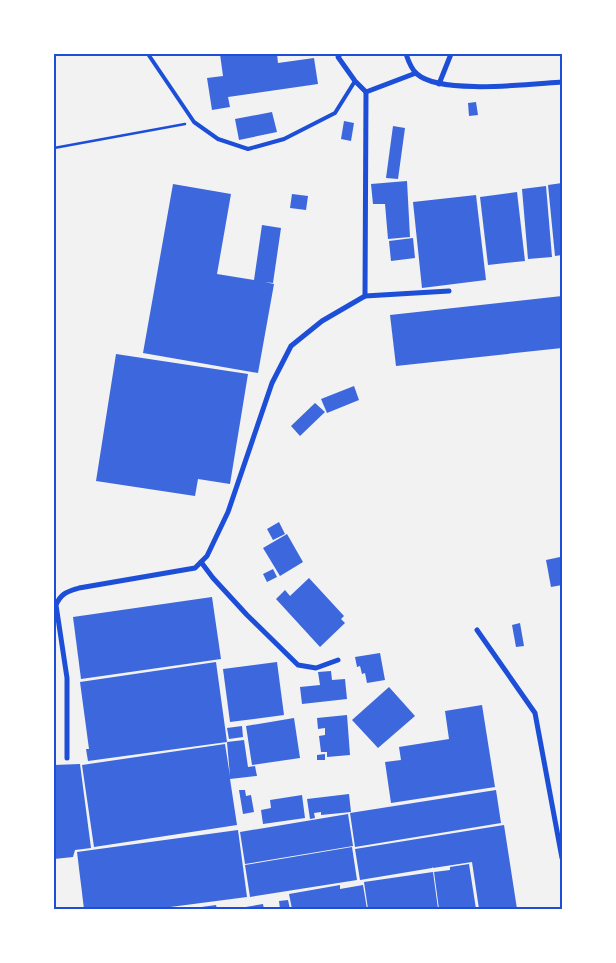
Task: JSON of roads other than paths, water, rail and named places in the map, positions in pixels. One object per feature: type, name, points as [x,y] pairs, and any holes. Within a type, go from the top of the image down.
[{"type":"street","points":[[332,54],[339,55],[355,81],[366,92],[365,296]]},
{"type":"street","points":[[406,54],[416,74],[439,84],[486,86],[562,82]]},
{"type":"street","points":[[439,84],[451,54]]},
{"type":"street","points":[[366,92],[416,74]]},
{"type":"street","points":[[67,758],[67,678],[56,605],[60,597],[79,588],[195,568],[207,556],[228,512],[272,383],[291,346],[322,321],[365,296],[449,291]]},
{"type":"street","points":[[201,562],[247,615],[298,665],[316,668],[338,660]]},
{"type":"street","points":[[477,630],[535,713],[562,858]]},
{"type":"lane","points":[[148,54],[194,122],[218,139],[248,149],[284,140],[335,113],[355,81]]}]
